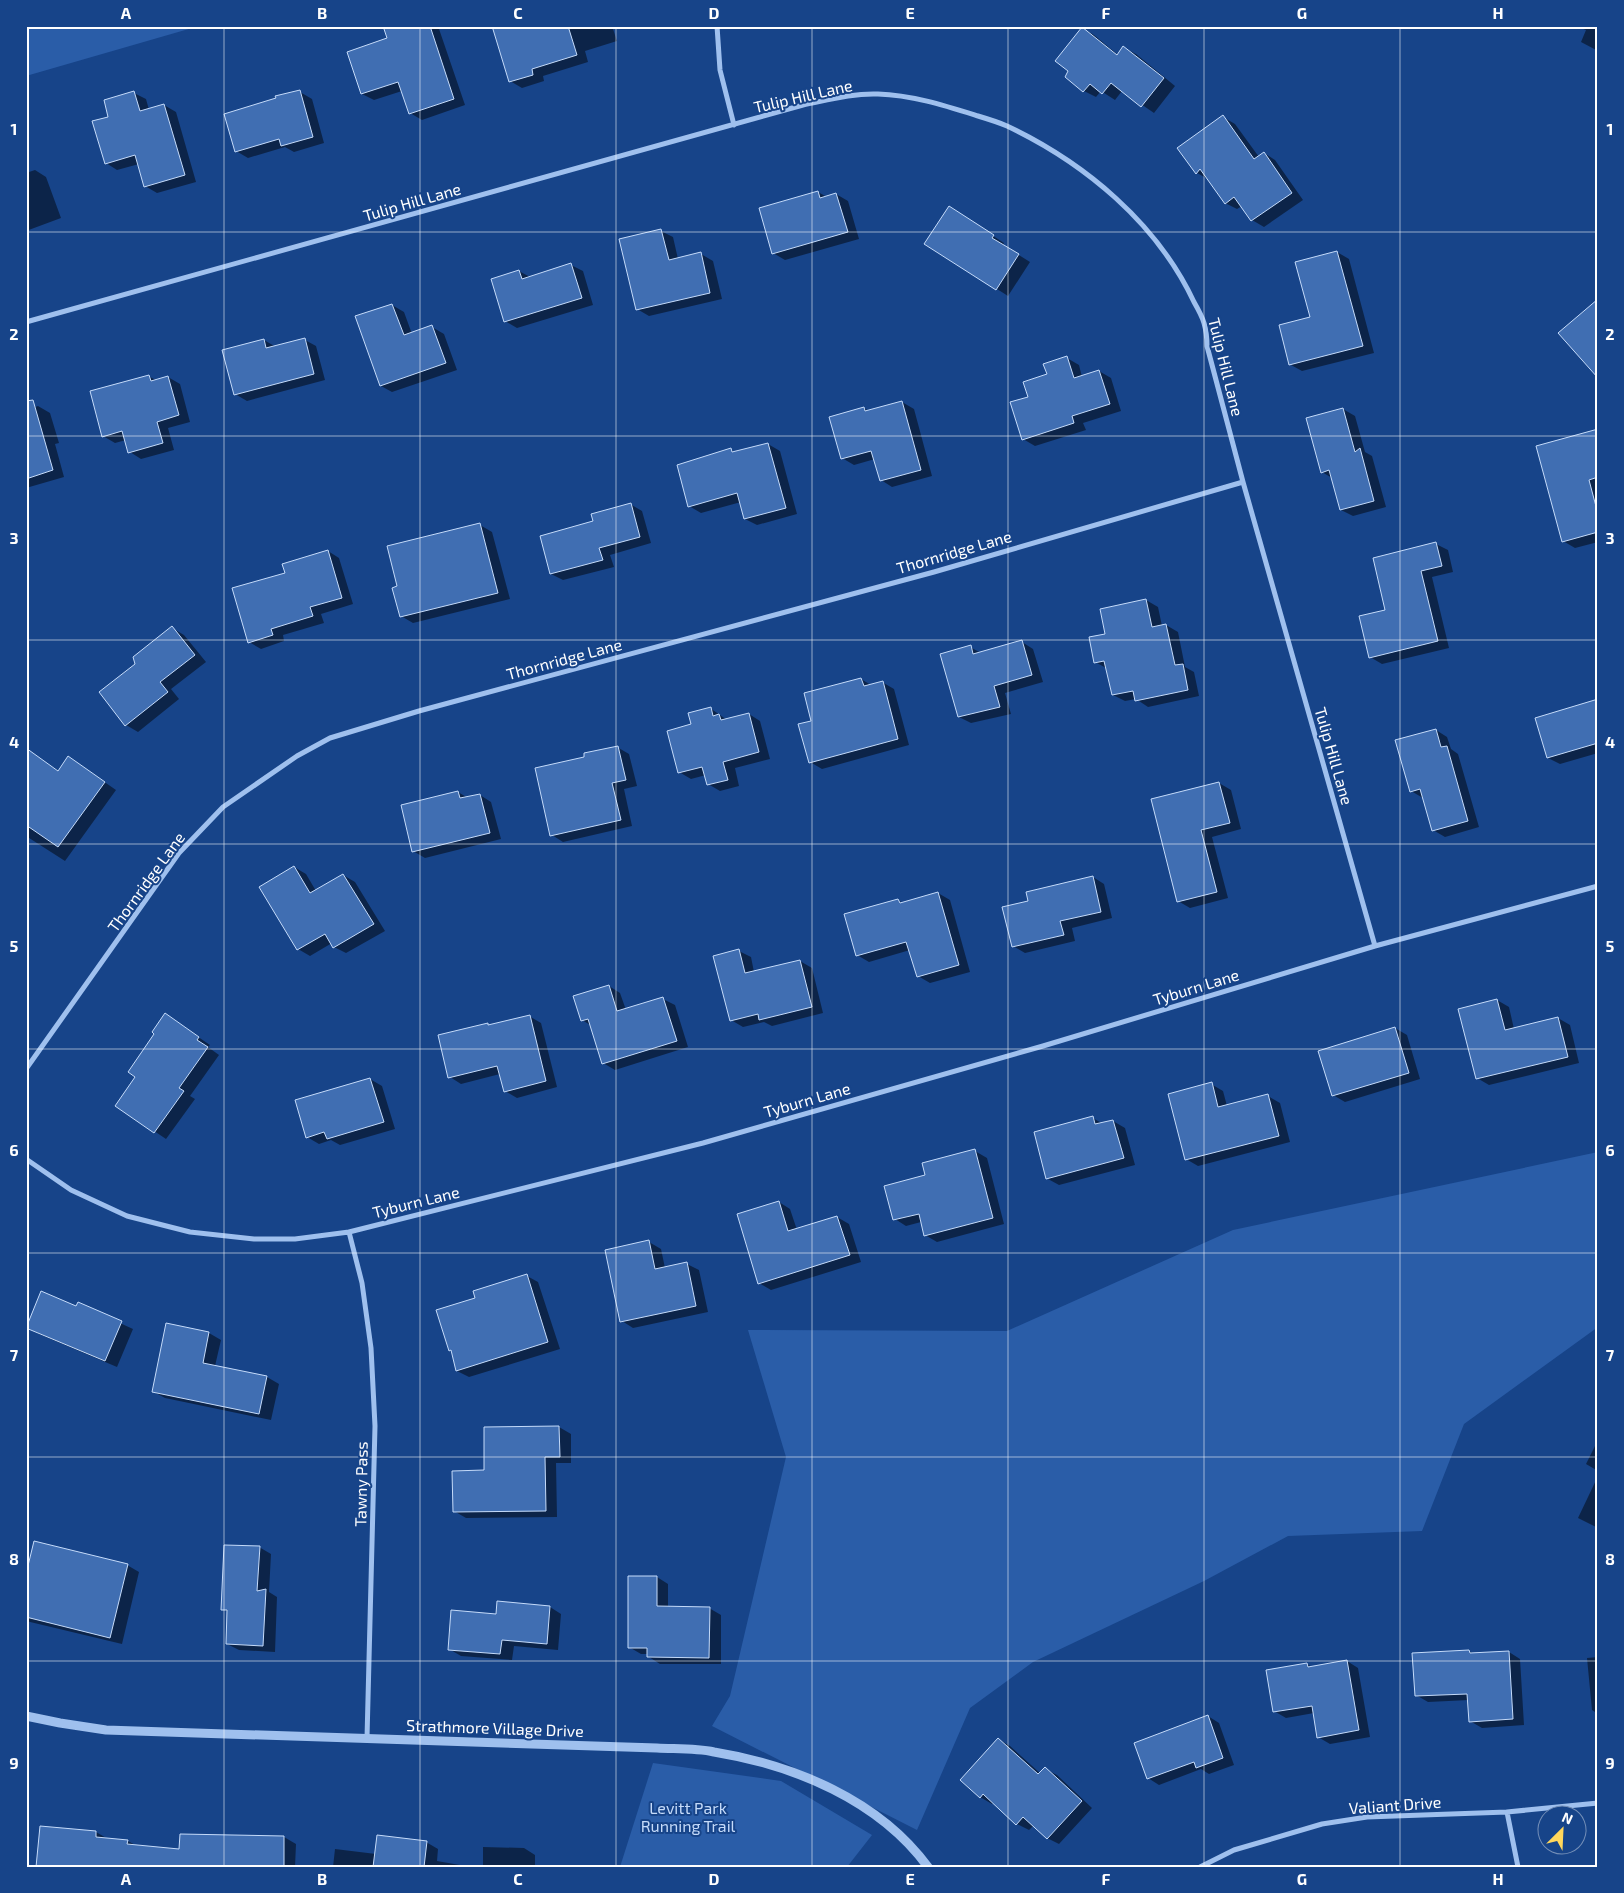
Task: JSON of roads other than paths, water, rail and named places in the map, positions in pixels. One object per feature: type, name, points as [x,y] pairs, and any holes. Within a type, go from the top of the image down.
[{"type":"street","points":[[717,26],[720,70],[734,125]]},
{"type":"street","name":"Tulip Hill Lane","points":[[26,322],[734,125],[842,97],[878,94],[918,100],[947,106],[1005,125],[1037,141],[1089,175],[1132,213],[1168,254],[1183,278],[1205,324],[1208,346],[1243,482],[1375,946]]},
{"type":"street","name":"Thornridge Lane","points":[[26,1069],[179,853],[223,807],[296,756],[330,738],[438,706],[934,572],[1243,482]]},
{"type":"street","name":"Tyburn Lane","points":[[26,1159],[71,1190],[126,1216],[190,1232],[254,1239],[295,1239],[349,1232],[702,1143],[1043,1046],[1375,946],[1598,886]]},
{"type":"street","name":"Tawny Pass","points":[[349,1232],[362,1283],[371,1348],[375,1426],[367,1738]]},
{"type":"street","name":"Strathmore Village Drive","points":[[26,1716],[106,1730],[713,1751],[765,1763],[836,1791],[886,1822],[928,1867]]},
{"type":"street","name":"Valiant Drive","points":[[1200,1867],[1234,1850],[1322,1824],[1367,1817],[1507,1812],[1598,1803]]},
{"type":"street","points":[[1507,1812],[1518,1867]]},
{"type":"park label","name":"Levitt Park Running Trail","points":[[688,1817]]}]
